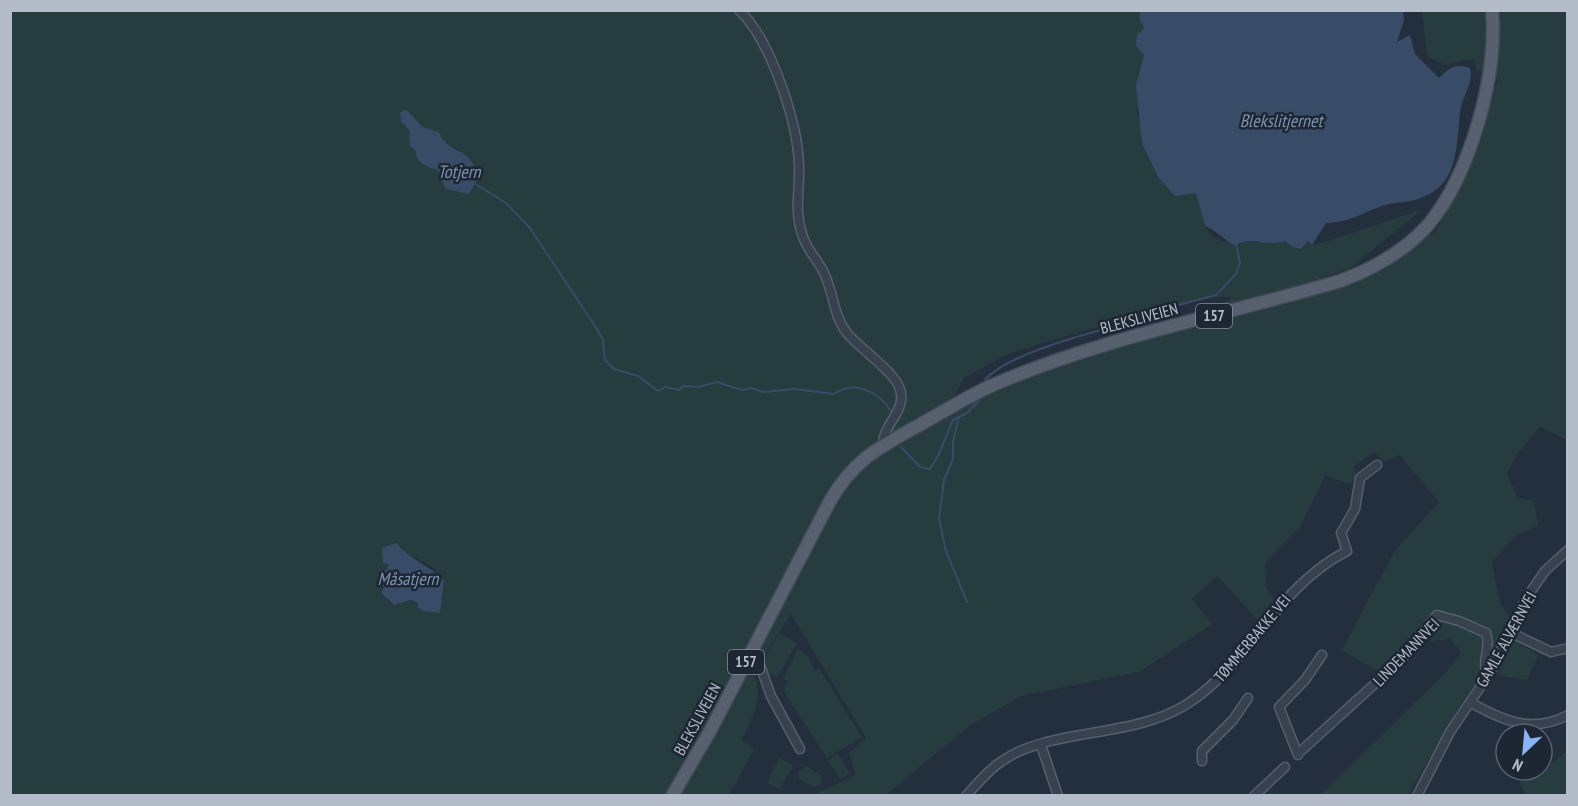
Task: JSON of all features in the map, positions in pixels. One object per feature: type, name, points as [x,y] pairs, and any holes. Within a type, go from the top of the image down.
[{"type":"main road","name":"BLEKSLIVEIEN","points":[[672,795],[749,657],[836,491],[860,460],[883,444],[974,393],[1063,358],[1128,338],[1340,281],[1361,274],[1396,253],[1432,219],[1445,201],[1458,172],[1487,89],[1493,56],[1492,10]]},
{"type":"street","points":[[739,10],[759,39],[782,86],[799,166],[796,207],[802,235],[810,253],[822,268],[839,322],[862,350],[894,378],[900,388],[900,407],[883,437],[883,444]]},
{"type":"street","name":"TØMMERBAKKE VEI","points":[[966,795],[1000,761],[1041,745],[1152,720],[1179,709],[1204,692],[1224,673],[1292,591],[1313,573],[1347,551],[1341,533],[1355,509],[1360,478],[1377,465]]},
{"type":"street","name":"GAMLE ALVÆRNVEI","points":[[1417,795],[1450,732],[1488,676],[1537,582],[1568,550]]},
{"type":"street","name":"LINDEMANNVEI","points":[[1322,655],[1305,680],[1279,707],[1300,753],[1401,660],[1437,615],[1460,621],[1486,633],[1488,640],[1484,669],[1488,676]]},
{"type":"street","points":[[1510,632],[1551,652],[1568,648]]},
{"type":"street","points":[[749,657],[761,668],[771,696],[800,748]]},
{"type":"street","points":[[1202,761],[1200,753],[1233,720],[1248,698]]},
{"type":"street","name":"GAMLE ALVÆRNVEI","points":[[1475,705],[1501,718],[1523,724],[1539,725],[1568,715]]},
{"type":"street","points":[[1041,745],[1057,794]]},
{"type":"street","points":[[1254,795],[1285,767]]},
{"type":"green space","points":[[10,11],[1141,11],[1139,18],[1144,28],[1144,55],[1136,85],[1139,94],[1137,114],[1142,131],[1142,144],[1158,177],[1196,192],[1205,226],[1212,237],[1235,246],[1248,241],[1271,243],[1285,241],[1292,247],[1301,249],[1308,241],[1312,245],[1322,243],[1421,210],[1349,269],[1278,292],[1280,306],[1375,275],[1437,230],[1481,140],[1498,78],[1476,69],[1474,59],[1445,64],[1427,55],[1422,11],[1567,11],[1567,440],[1540,427],[1517,454],[1507,474],[1518,498],[1534,501],[1538,526],[1515,536],[1492,562],[1500,603],[1511,619],[1498,650],[1459,708],[1408,795],[1320,795],[1445,674],[1461,653],[1451,639],[1418,643],[1383,674],[1342,650],[1394,552],[1439,502],[1400,455],[1384,462],[1374,452],[1353,467],[1357,476],[1350,484],[1325,476],[1299,528],[1265,563],[1266,588],[1276,601],[1258,620],[1217,576],[1192,599],[1212,624],[1139,672],[1021,696],[969,726],[886,795],[813,795],[856,775],[849,753],[866,738],[791,614],[754,672],[758,690],[756,707],[741,740],[754,749],[729,795],[11,795]],"holes":[[[409,111],[423,127],[439,132],[447,144],[461,150],[438,170],[428,167],[416,155],[409,130]],[[1209,297],[1233,297],[1216,306],[1179,319],[1051,354],[1001,374],[953,398],[964,378],[1006,355]],[[404,552],[431,566],[444,580],[440,613],[411,600],[393,605],[381,593],[384,588],[379,570],[387,570],[389,564],[383,563],[383,558]]]},
{"type":"green space","points":[[779,633],[797,643],[777,678],[759,668]]},
{"type":"green space","points":[[1516,641],[1537,654],[1527,680],[1500,676],[1498,672],[1513,642]]},
{"type":"green space","points":[[798,649],[807,656],[815,671],[819,668],[862,737],[827,758],[784,692],[788,680],[783,679]]},
{"type":"green space","points":[[1567,750],[1567,795],[1527,795],[1519,782],[1554,782],[1554,762]]},
{"type":"green space","points":[[838,754],[850,774],[840,779],[828,760]]},
{"type":"green space","points":[[779,758],[793,765],[780,789],[767,783]]},
{"type":"green space","points":[[806,766],[822,776],[821,784],[813,787],[799,779],[799,770]]},
{"type":"water","name":"Blekslitjernet","points":[[1141,10],[1403,11],[1404,20],[1397,42],[1410,35],[1415,54],[1439,78],[1453,67],[1470,68],[1469,85],[1460,112],[1456,152],[1448,175],[1431,193],[1418,199],[1386,205],[1348,219],[1326,223],[1312,245],[1308,241],[1301,249],[1292,247],[1285,241],[1270,243],[1248,241],[1235,246],[1205,226],[1196,193],[1175,196],[1158,177],[1142,144],[1136,85],[1144,55],[1136,46],[1137,35],[1144,28],[1139,18]]},
{"type":"water","name":"Totjern","points":[[404,110],[408,111],[423,127],[439,132],[448,145],[469,159],[479,177],[469,194],[446,189],[438,170],[426,166],[418,159],[410,146],[409,130],[401,121],[400,113]]},
{"type":"water","name":"Måsatjern","points":[[396,543],[444,580],[440,613],[424,611],[418,607],[418,603],[411,600],[394,605],[381,593],[384,588],[379,570],[387,570],[389,564],[383,563],[382,548]]},
{"type":"waterway","points":[[477,185],[506,203],[530,228],[597,329],[603,340],[605,360],[614,369],[638,376],[658,391],[665,387],[679,390],[683,386],[698,387],[717,382],[742,390],[752,388],[763,392],[795,389],[834,394],[850,388],[859,388],[881,399],[892,413]]},
{"type":"waterway","points":[[985,380],[998,369],[1040,349],[1117,326],[1157,317],[1167,308],[1216,295],[1236,274],[1240,262],[1236,244]]},
{"type":"waterway","points":[[901,447],[920,467],[930,469],[953,420],[967,413],[979,400]]},
{"type":"waterway","points":[[959,417],[953,441],[953,459],[944,480],[939,519],[946,551],[967,602]]}]
